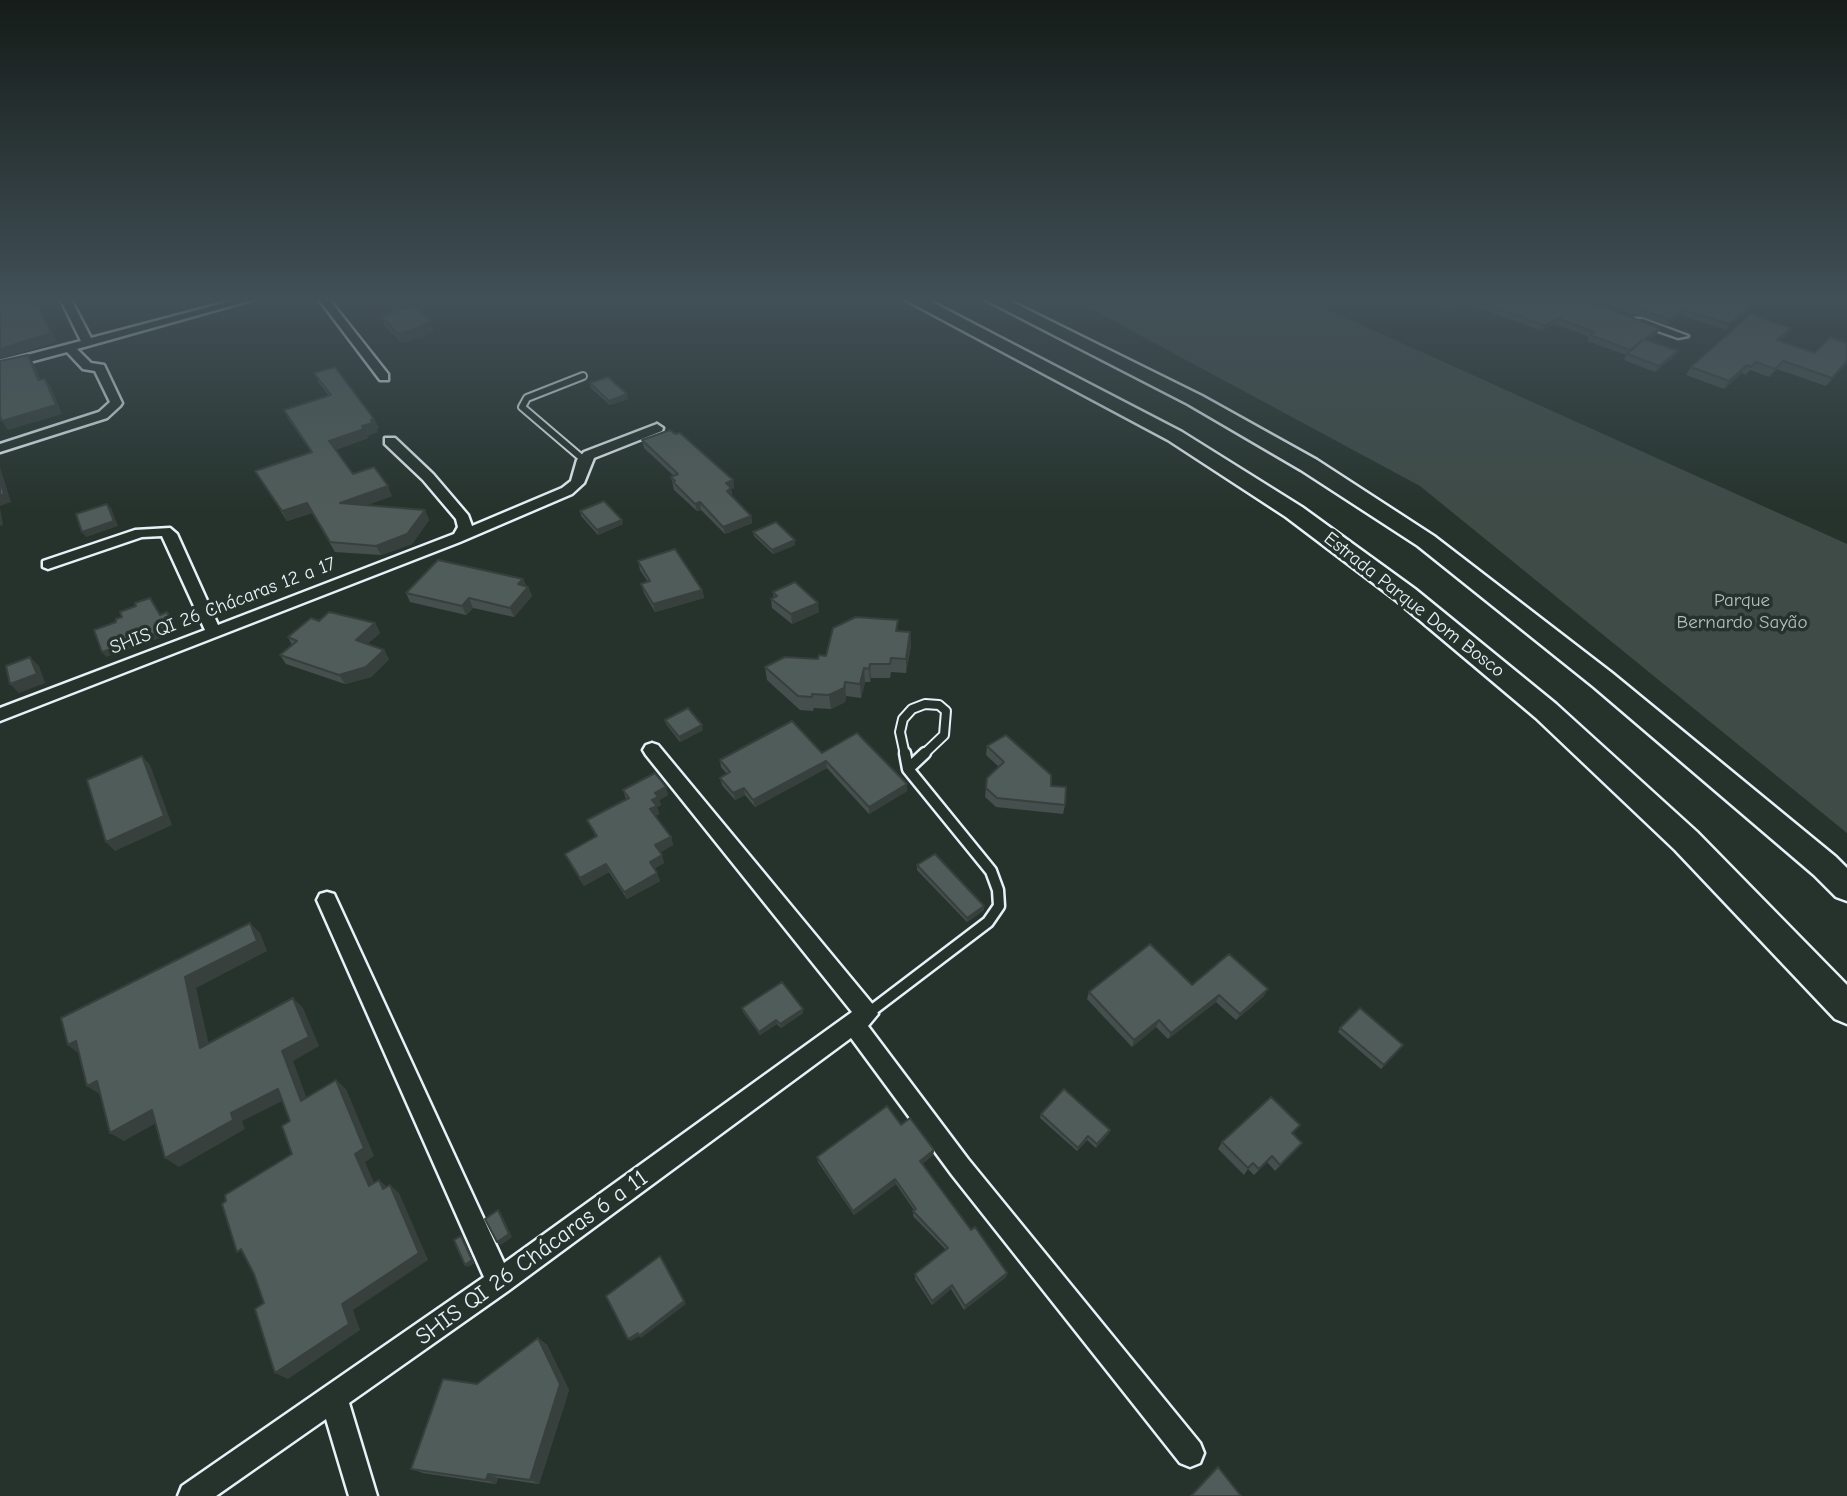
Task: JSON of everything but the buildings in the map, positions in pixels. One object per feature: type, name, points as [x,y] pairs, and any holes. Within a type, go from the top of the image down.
[{"type":"main road","name":"Estrada Parque Dom Bosco","points":[[1045,368],[1175,436],[1294,512],[1395,587],[1546,711],[1656,813],[1847,1008]]},
{"type":"main road","points":[[1131,368],[1195,400],[1309,465],[1426,541],[1603,680],[1825,866],[1847,888]]},
{"type":"street","points":[[0,448],[103,415],[116,403],[99,368]]},
{"type":"street","points":[[377,368],[384,377]]},
{"type":"street","points":[[584,460],[589,455],[657,428]]},
{"type":"street","points":[[390,441],[428,478],[463,518],[465,527],[461,534]]},
{"type":"street","name":"SHIS QI 26 Chácaras 12 a 17","points":[[0,715],[566,491],[577,483],[584,460]]},
{"type":"street","points":[[48,564],[140,533],[165,531],[170,534],[214,632]]},
{"type":"street","points":[[652,750],[860,1018],[960,1167],[1190,1453]]},
{"type":"street","points":[[327,900],[499,1282]]},
{"type":"street","name":"SHIS QI 26 Chácaras 6 a 11","points":[[192,1496],[334,1400],[499,1282],[860,1018]]},
{"type":"street","points":[[334,1400],[363,1496]]},
{"type":"lane","points":[[583,376],[527,398],[522,407],[584,460]]},
{"type":"lane","points":[[860,1018],[988,922],[999,906],[999,890],[991,871],[908,769],[900,732],[903,719],[912,709],[925,704],[939,705],[946,710],[944,735],[908,769]]},
{"type":"green space","name":"Parque Bernardo Sayão","points":[[1201,368],[1457,368],[1847,544],[1847,833],[1420,486]]}]
